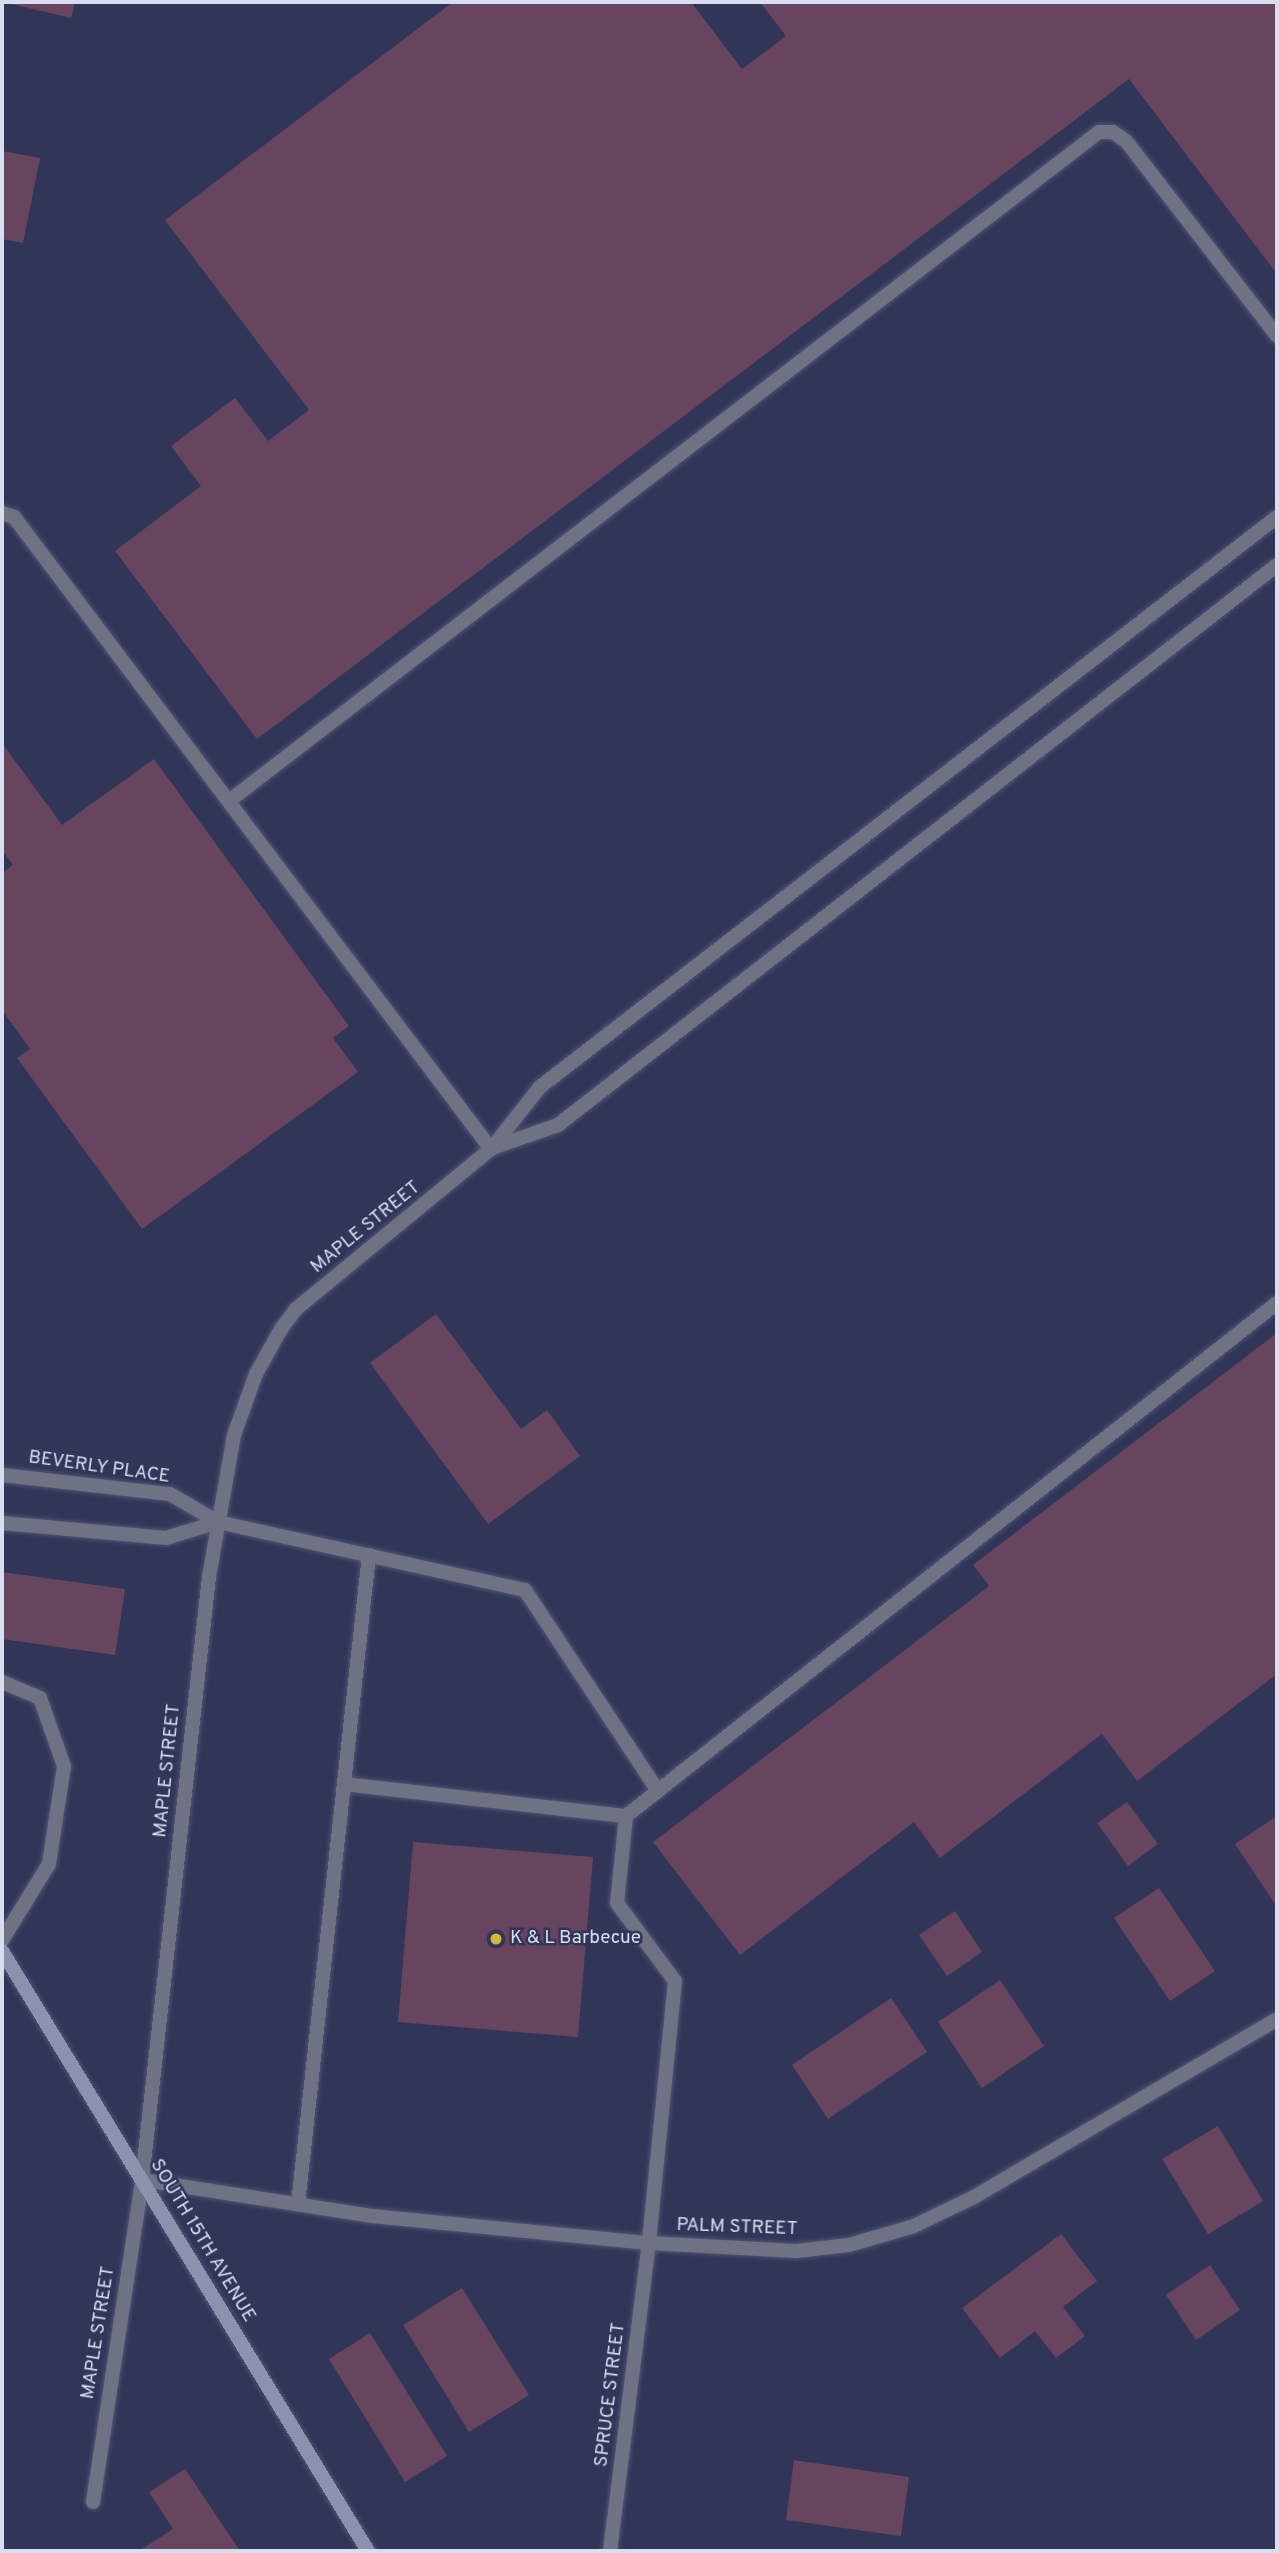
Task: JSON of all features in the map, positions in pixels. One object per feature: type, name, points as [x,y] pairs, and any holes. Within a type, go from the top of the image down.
[{"type":"main road","name":"SOUTH 15TH AVENUE","points":[[2,1951],[368,2551]]},
{"type":"street","points":[[229,801],[1099,132],[1113,132],[1126,141],[1277,336]]},
{"type":"street","points":[[2,513],[14,517],[491,1149]]},
{"type":"street","points":[[491,1149],[540,1087],[1277,517]]},
{"type":"street","points":[[491,1149],[558,1125],[1277,565]]},
{"type":"street","name":"MAPLE STREET","points":[[93,2502],[142,2180],[218,1522],[234,1435],[256,1374],[296,1309],[491,1149]]},
{"type":"street","points":[[344,1784],[626,1816],[1277,1303]]},
{"type":"street","name":"BEVERLY PLACE","points":[[2,1475],[170,1494],[218,1522]]},
{"type":"street","points":[[2,1523],[166,1538],[218,1522],[525,1590],[658,1791]]},
{"type":"street","points":[[298,2204],[369,1555]]},
{"type":"street","points":[[2,1682],[40,1699],[64,1766],[49,1864],[2,1940]]},
{"type":"street","name":"SPRUCE STREET","points":[[610,2551],[649,2243],[675,1981],[617,1903],[626,1816]]},
{"type":"street","name":"PALM STREET","points":[[142,2180],[298,2204],[649,2243],[796,2251],[849,2245],[914,2226],[974,2197],[1277,2020]]},
{"type":"building","points":[[3,2],[75,2],[71,18]]},
{"type":"building","points":[[453,2],[691,2],[742,69],[786,36],[760,2],[1277,2],[1277,274],[1129,79],[257,739],[115,551],[201,486],[171,446],[235,398],[268,441],[309,410],[165,220]]},
{"type":"building","points":[[2,151],[40,158],[23,243],[2,239]]},
{"type":"building","points":[[2,743],[62,825],[154,759],[349,1026],[333,1038],[358,1072],[142,1229],[17,1058],[30,1049],[2,1010],[2,873],[13,865],[2,850]]},
{"type":"building","points":[[436,1314],[521,1429],[547,1410],[580,1456],[488,1524],[370,1363]]},
{"type":"building","points":[[1277,1333],[1277,1674],[1137,1781],[1102,1734],[940,1858],[914,1822],[740,1955],[653,1842],[989,1586],[973,1565]]},
{"type":"building","points":[[2,1572],[125,1589],[115,1655],[2,1639]]},
{"type":"building","points":[[1127,1802],[1158,1844],[1128,1866],[1097,1823]]},
{"type":"building","points":[[1277,1816],[1277,1907],[1235,1844]]},
{"type":"building","points":[[413,1842],[593,1857],[578,2037],[398,2022]]},
{"type":"building","points":[[1159,1888],[1215,1971],[1170,2001],[1114,1918]]},
{"type":"building","points":[[955,1911],[982,1952],[947,1976],[919,1935]]},
{"type":"building","points":[[1000,1980],[1044,2046],[982,2088],[938,2022]]},
{"type":"building","points":[[891,1998],[927,2052],[828,2119],[792,2065]]},
{"type":"building","points":[[1218,2126],[1263,2201],[1208,2234],[1162,2159]]},
{"type":"building","points":[[1061,2234],[1097,2281],[1063,2307],[1085,2336],[1056,2358],[1035,2331],[1000,2358],[962,2308]]},
{"type":"building","points":[[1210,2265],[1240,2310],[1196,2340],[1166,2295]]},
{"type":"building","points":[[462,2288],[529,2395],[469,2432],[403,2325]]},
{"type":"building","points":[[370,2333],[447,2456],[405,2482],[329,2359]]},
{"type":"building","points":[[794,2460],[909,2477],[901,2536],[786,2520]]},
{"type":"building","points":[[185,2469],[240,2551],[139,2551],[173,2529],[149,2492]]},
{"type":"place","name":"K & L Barbecue","points":[[496,1939]]}]
